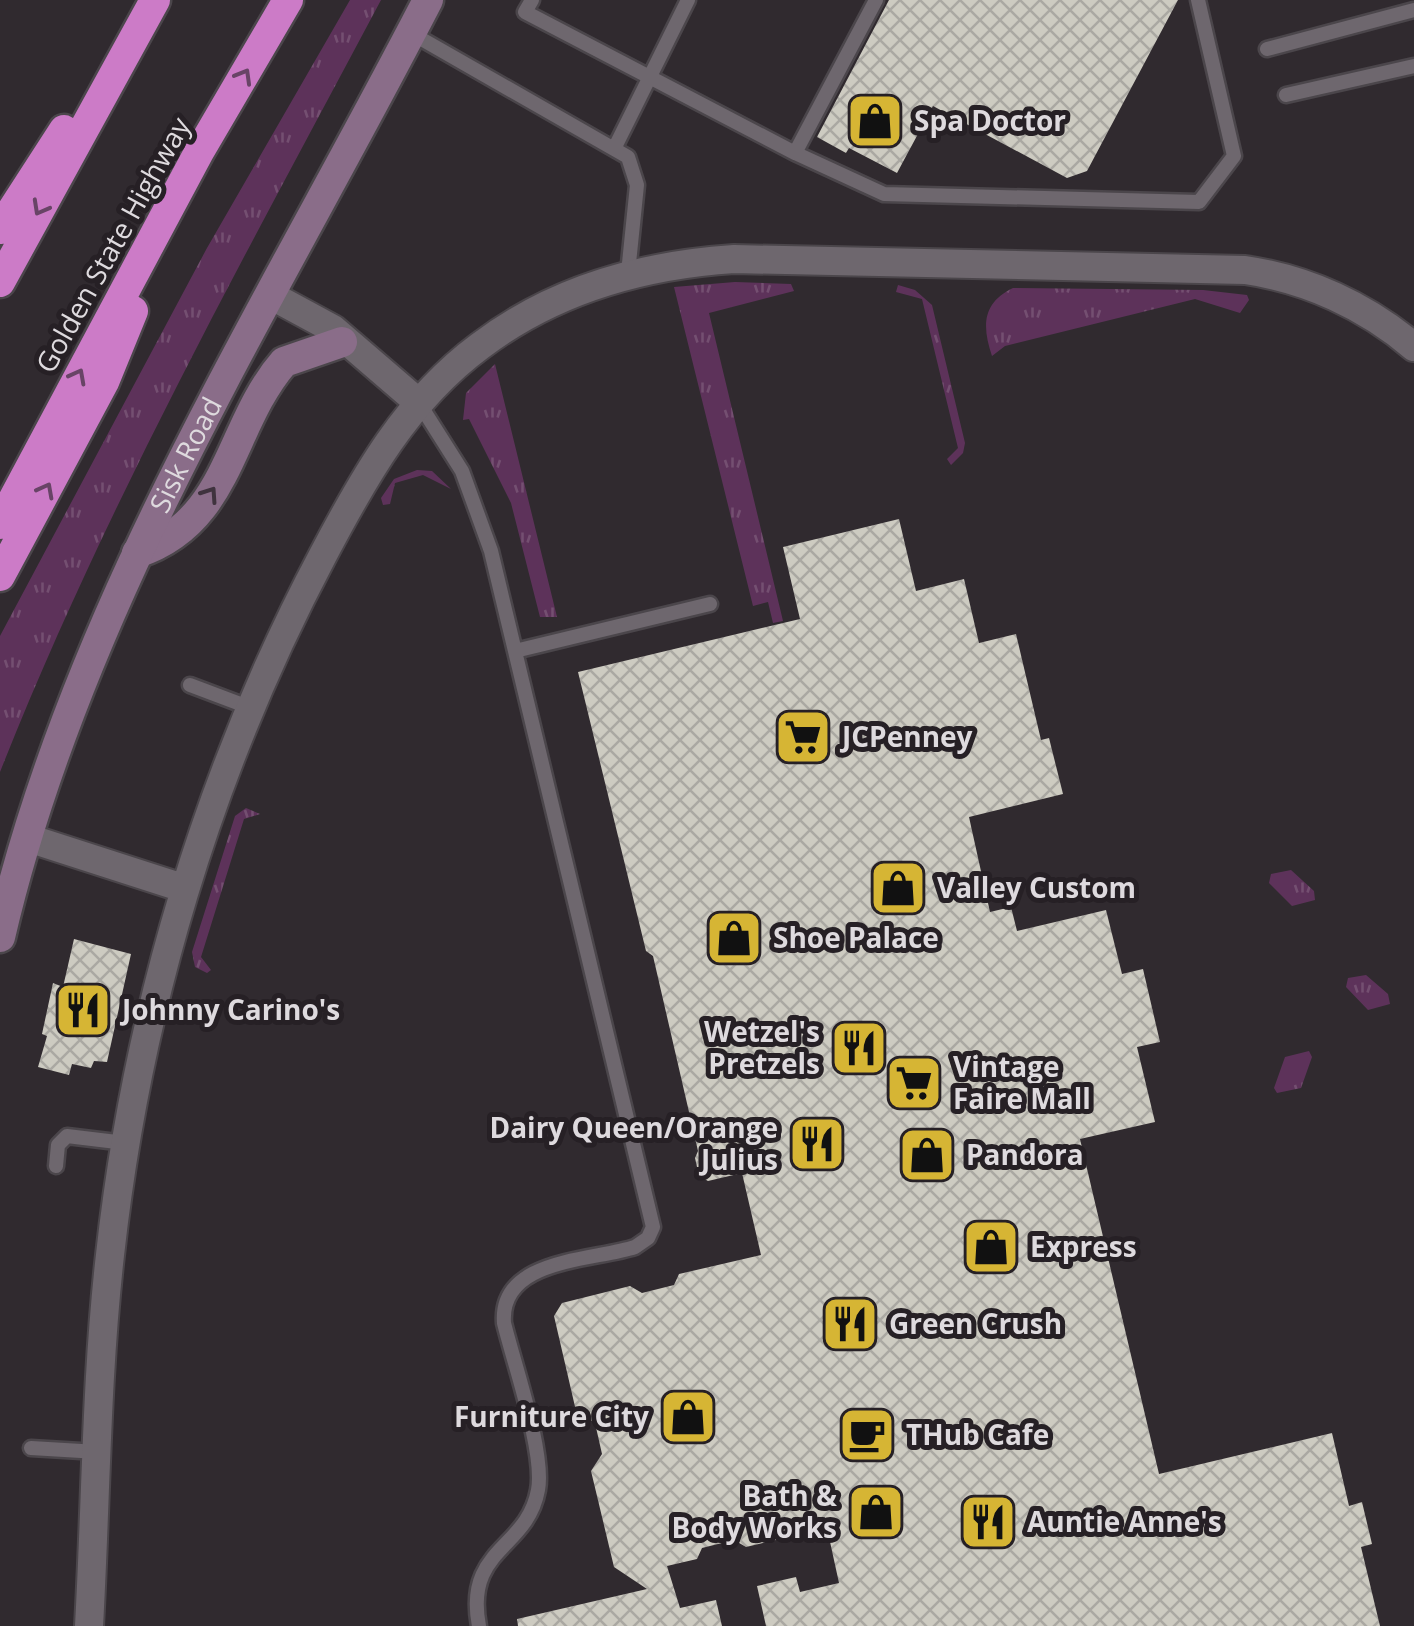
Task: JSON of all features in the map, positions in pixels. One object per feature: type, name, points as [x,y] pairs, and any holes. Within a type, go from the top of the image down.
[{"type":"highway","points":[[0,229],[20,192],[154,0]]},
{"type":"highway","points":[[0,282],[154,0]]},
{"type":"highway","name":"Golden State Highway","points":[[0,524],[199,152],[288,0]]},
{"type":"highway","points":[[0,576],[104,382],[199,152]]},
{"type":"main road","name":"Sisk Road","points":[[0,937],[28,838],[84,678],[137,553],[428,0]]},
{"type":"main road","points":[[137,553],[168,542],[184,530],[213,491],[284,362],[342,342]]},
{"type":"street","points":[[89,1626],[104,1313],[126,1143],[183,888],[251,708],[301,597],[382,448],[419,403],[478,347],[508,326],[628,273],[734,259],[1244,270],[1276,275],[1339,299],[1414,346]]},
{"type":"street","points":[[272,296],[332,329],[342,342],[390,374],[419,403]]},
{"type":"street","points":[[28,838],[183,888]]},
{"type":"lane","points":[[532,0],[525,12],[794,153],[894,196],[1200,202],[1234,156],[1198,0]]},
{"type":"lane","points":[[614,149],[688,0]]},
{"type":"lane","points":[[794,153],[876,0]]},
{"type":"lane","points":[[1267,49],[1414,10]]},
{"type":"lane","points":[[411,33],[628,156],[637,184],[628,273]]},
{"type":"lane","points":[[1286,96],[1414,66]]},
{"type":"lane","points":[[419,403],[473,495],[515,651],[653,1228],[648,1238],[635,1247],[533,1272],[516,1287],[506,1304],[504,1323],[538,1463],[538,1490],[528,1515],[477,1582],[478,1626]]},
{"type":"lane","points":[[515,651],[710,604]]},
{"type":"lane","points":[[190,686],[251,708]]},
{"type":"lane","points":[[56,1166],[58,1145],[75,1133],[126,1143]]},
{"type":"lane","points":[[31,1448],[98,1452]]},
{"type":"green space","points":[[350,0],[381,0],[132,477],[41,672],[0,772],[0,636],[207,248]]},
{"type":"green space","points":[[735,282],[791,284],[794,291],[709,313],[783,621],[773,623],[768,602],[753,606],[674,287]]},
{"type":"green space","points":[[898,285],[915,290],[932,305],[965,443],[963,453],[951,465],[947,459],[958,448],[922,299],[896,292]]},
{"type":"green space","points":[[1013,288],[1203,290],[1247,295],[1249,300],[1240,313],[1195,299],[1005,346],[992,356],[987,316],[995,301]]},
{"type":"green space","points":[[495,364],[557,617],[540,617],[511,503],[469,419],[463,420],[466,393]]},
{"type":"green space","points":[[417,470],[432,471],[451,489],[423,475],[395,483],[390,504],[383,505],[381,498],[394,479]]},
{"type":"green space","points":[[246,808],[260,814],[244,819],[201,957],[211,970],[207,973],[195,967],[192,952],[235,816]]},
{"type":"green space","points":[[1291,870],[1314,891],[1315,900],[1292,906],[1269,883],[1271,874]]},
{"type":"green space","points":[[1366,975],[1388,994],[1390,1004],[1368,1010],[1346,987],[1348,978]]},
{"type":"green space","points":[[1309,1051],[1312,1057],[1301,1088],[1277,1093],[1274,1088],[1285,1057]]},
{"type":"building","points":[[889,0],[1178,0],[1087,171],[1067,178],[933,106],[897,173],[849,148],[846,153],[817,137]]},
{"type":"building","name":"Vintage Faire Mall","points":[[899,519],[916,591],[964,579],[979,643],[1016,634],[1041,740],[1049,738],[1063,794],[969,817],[990,912],[1011,907],[1017,931],[1106,910],[1122,974],[1143,969],[1160,1042],[1137,1047],[1155,1122],[1080,1139],[1159,1474],[1332,1433],[1349,1506],[1362,1502],[1372,1544],[1361,1547],[1380,1626],[766,1626],[757,1586],[796,1577],[800,1592],[839,1583],[827,1528],[746,1547],[734,1540],[702,1548],[697,1559],[667,1566],[680,1608],[716,1600],[722,1626],[518,1626],[517,1619],[647,1589],[614,1567],[591,1471],[602,1454],[595,1423],[576,1411],[554,1316],[562,1303],[630,1286],[642,1293],[674,1285],[679,1274],[761,1255],[742,1173],[708,1181],[699,1176],[695,1158],[698,1151],[653,956],[646,951],[578,672],[800,619],[783,547]]},
{"type":"building","name":"Johnny Carino's","points":[[74,939],[131,954],[107,1062],[94,1061],[91,1068],[72,1064],[69,1075],[38,1067],[47,1036],[42,1034],[53,983],[63,987]]},
{"type":"place","name":"Spa Doctor","points":[[875,121]]},
{"type":"place","name":"JCPenney","points":[[803,737]]},
{"type":"place","name":"Valley Custom","points":[[898,888]]},
{"type":"place","name":"Shoe Palace","points":[[734,938]]},
{"type":"place","name":"Johnny Carino's","points":[[83,1010]]},
{"type":"place","name":"Wetzel's Pretzels","points":[[859,1048]]},
{"type":"place","name":"Vintage Faire Mall","points":[[914,1083]]},
{"type":"place","name":"Dairy Queen/Orange Julius","points":[[817,1144]]},
{"type":"place","name":"Pandora","points":[[927,1155]]},
{"type":"place","name":"Express","points":[[991,1247]]},
{"type":"place","name":"Green Crush","points":[[850,1324]]},
{"type":"place","name":"Furniture City","points":[[688,1417]]},
{"type":"place","name":"THub Cafe","points":[[867,1435]]},
{"type":"place","name":"Bath & Body Works","points":[[876,1512]]},
{"type":"place","name":"Auntie Anne's","points":[[988,1522]]}]
